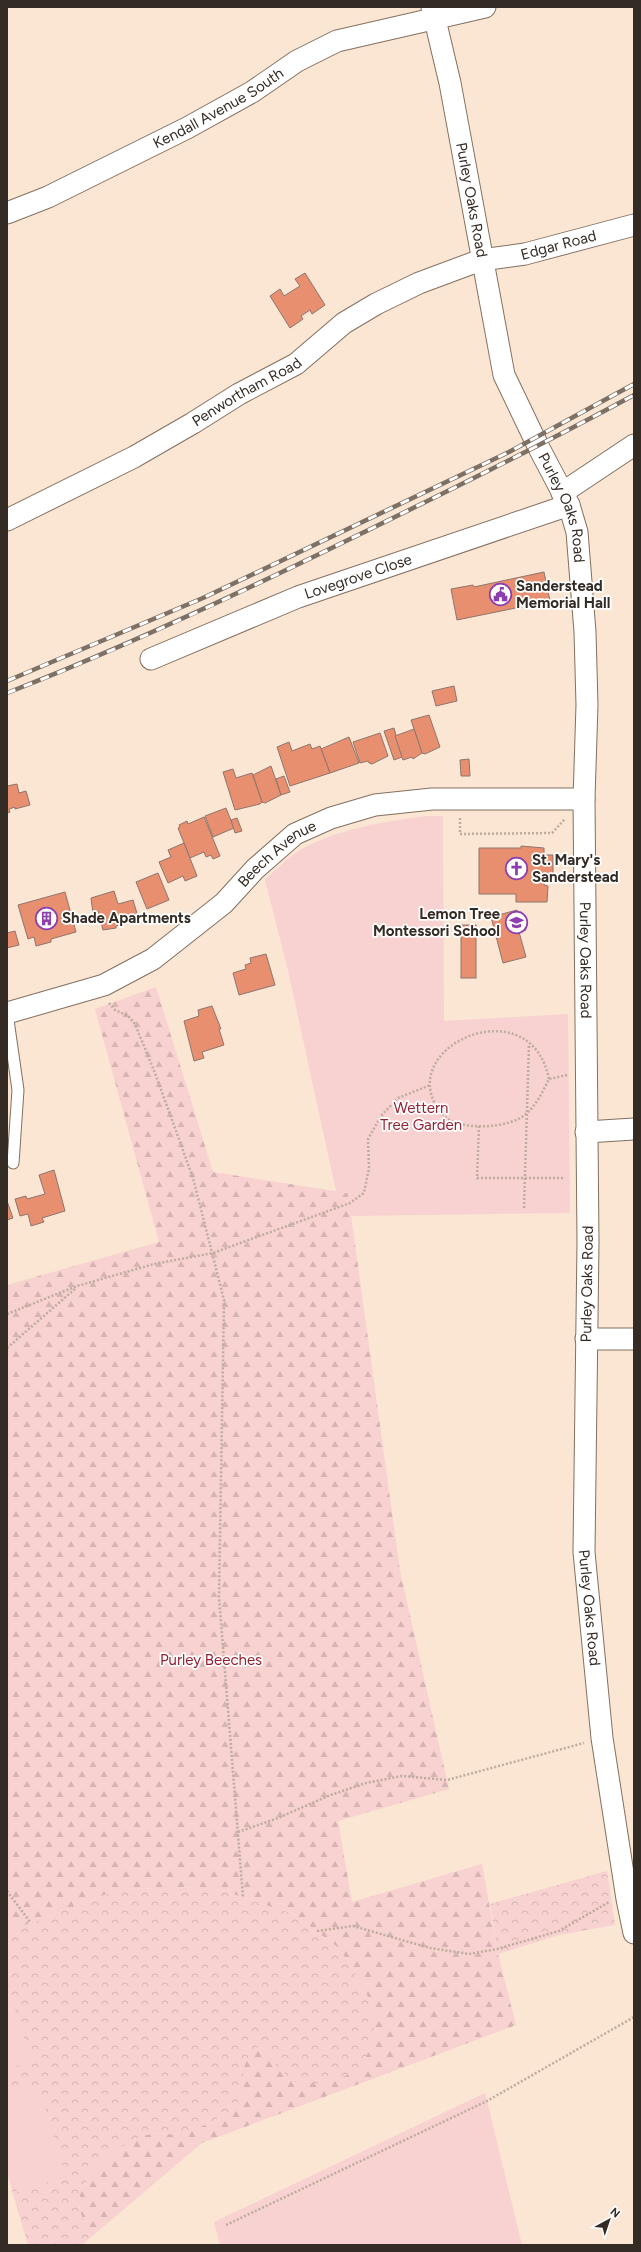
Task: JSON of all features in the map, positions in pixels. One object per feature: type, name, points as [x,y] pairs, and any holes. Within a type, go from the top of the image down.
[{"type":"street","name":"Kendall Avenue South","points":[[7,214],[48,197],[187,128],[252,92],[297,61],[337,41],[433,13],[485,7]]},
{"type":"street","name":"Purley Oaks Road","points":[[433,13],[450,83],[481,260],[504,375],[566,499],[577,532],[585,632],[587,705],[584,799],[588,1242],[584,1552],[602,1738],[627,1898],[634,1933]]},
{"type":"street","name":"Edgar Road","points":[[481,260],[525,254],[634,225]]},
{"type":"street","name":"Penwortham Road","points":[[7,520],[134,457],[193,423],[239,394],[296,364],[344,323],[376,304],[419,283],[481,260]]},
{"type":"street","name":"Lovegrove Close","points":[[151,659],[298,597],[566,499],[634,445]]},
{"type":"street","name":"Beech Avenue","points":[[7,1013],[104,985],[153,959],[224,903],[256,869],[294,834],[331,818],[375,805],[432,799],[584,799]]},
{"type":"street","points":[[586,1132],[634,1130]]},
{"type":"street","points":[[586,1339],[634,1339]]},
{"type":"lane","points":[[7,1013],[18,1090],[14,1162]]},
{"type":"path","points":[[461,799],[460,834],[552,833],[584,799]]},
{"type":"path","points":[[104,985],[110,1004],[115,1010],[128,1016],[135,1024],[155,1073],[193,1178],[224,1300],[219,1597],[243,1897]]},
{"type":"path","points":[[549,1079],[546,1068],[540,1056],[528,1043],[513,1034],[499,1031],[481,1032],[466,1036],[450,1046],[431,1071],[430,1085],[435,1101],[442,1114],[456,1124],[479,1126],[510,1122],[527,1113],[549,1079],[586,1071]]},
{"type":"path","points":[[524,1208],[528,1043]]},
{"type":"path","points":[[7,1314],[77,1286],[154,1264],[213,1253],[350,1203],[364,1192],[369,1168],[368,1139],[380,1116],[398,1098],[430,1085]]},
{"type":"path","points":[[479,1126],[477,1178],[564,1178]]},
{"type":"path","points":[[7,1348],[77,1286]]},
{"type":"path","points":[[238,1832],[278,1818],[328,1796],[366,1784],[402,1776],[447,1780],[602,1738]]},
{"type":"path","points":[[7,1891],[30,1922]]},
{"type":"path","points":[[317,1931],[353,1926],[430,1948],[469,1954],[497,1949],[559,1931],[611,1901],[627,1898]]},
{"type":"path","points":[[226,2225],[487,2101],[634,2017]]},
{"type":"green space","name":"Wettern Tree Garden","points":[[426,816],[443,816],[444,1021],[568,1014],[570,1213],[351,1216],[348,1193],[336,1191],[287,966],[265,880],[292,855],[332,836],[362,827]]},
{"type":"green space","name":"Purley Beeches","points":[[156,987],[213,1172],[348,1193],[400,1571],[449,1789],[338,1821],[352,1902],[482,1864],[498,1954],[516,2025],[202,2143],[90,2238],[81,2215],[79,2201],[82,2190],[96,2169],[106,2158],[129,2142],[154,2133],[182,2133],[216,2120],[230,2111],[240,2098],[244,2068],[250,2053],[258,2046],[269,2052],[277,2067],[340,1949],[293,1914],[211,1887],[120,1889],[7,1932],[7,1285],[159,1242],[95,1009]]},
{"type":"green space","points":[[607,1871],[615,1925],[559,1935],[498,1954],[490,1904]]},
{"type":"green space","points":[[211,1887],[293,1914],[340,1949],[369,1998],[376,2039],[358,2071],[325,2084],[295,2082],[277,2067],[269,2052],[258,2047],[250,2054],[246,2061],[240,2098],[230,2111],[216,2120],[182,2133],[154,2133],[129,2142],[106,2159],[96,2169],[82,2191],[79,2201],[81,2215],[90,2238],[82,2245],[28,2245],[7,2173],[7,1932],[120,1889]]},
{"type":"green space","points":[[7,1982],[31,2062],[7,2069]]},
{"type":"green space","points":[[38,2085],[66,2177],[17,2192],[7,2160],[7,2095]]},
{"type":"green space","points":[[485,2093],[522,2245],[220,2245],[214,2222]]},
{"type":"building","points":[[305,273],[325,305],[312,314],[310,310],[301,316],[303,319],[290,328],[270,296],[280,289],[284,296],[300,286],[295,279]]},
{"type":"building","name":"Sanderstead Memorial Hall","points":[[544,572],[550,601],[457,620],[451,589],[473,585],[474,587]]},
{"type":"building","points":[[454,686],[457,701],[436,706],[432,691]]},
{"type":"building","points":[[429,715],[440,747],[425,754],[422,753],[411,720]]},
{"type":"building","points":[[394,728],[402,757],[394,760],[384,731]]},
{"type":"building","points":[[414,729],[422,753],[413,759],[412,757],[403,760],[395,736]]},
{"type":"building","points":[[380,733],[388,756],[372,764],[368,761],[360,763],[353,742]]},
{"type":"building","points":[[349,737],[359,763],[330,773],[321,749]]},
{"type":"building","points":[[289,742],[292,751],[310,744],[312,749],[320,746],[330,773],[290,786],[277,747]]},
{"type":"building","points":[[469,759],[470,776],[461,776],[460,760]]},
{"type":"building","points":[[271,766],[281,795],[265,803],[262,802],[253,775]]},
{"type":"building","points":[[233,769],[236,778],[252,773],[262,802],[260,804],[235,810],[223,772]]},
{"type":"building","points":[[284,776],[290,792],[281,795],[276,779]]},
{"type":"building","points":[[17,784],[19,793],[26,791],[30,805],[9,809],[10,812],[7,813],[7,786]]},
{"type":"building","points":[[226,808],[234,828],[213,837],[205,816]]},
{"type":"building","points":[[204,817],[220,856],[213,859],[211,855],[206,857],[204,852],[190,858],[178,828],[180,827],[179,825],[187,821],[188,824]]},
{"type":"building","points":[[237,818],[242,831],[235,833],[231,820]]},
{"type":"building","points":[[184,843],[197,876],[185,881],[183,876],[168,883],[159,862],[171,857],[168,850]]},
{"type":"building","name":"St. Mary's Sanderstead","points":[[521,846],[544,848],[544,855],[553,855],[553,882],[544,882],[544,885],[548,886],[547,902],[516,902],[516,894],[479,894],[479,848],[521,848]]},
{"type":"building","points":[[158,873],[169,900],[147,909],[136,882]]},
{"type":"building","points":[[114,891],[118,904],[133,900],[139,920],[116,926],[116,928],[103,930],[98,911],[93,913],[91,898]]},
{"type":"building","name":"Shade Apartments","points":[[65,892],[76,932],[51,939],[51,942],[36,946],[34,937],[28,939],[18,905]]},
{"type":"building","points":[[517,910],[518,913],[521,912],[526,930],[519,932],[526,957],[503,963],[491,917]]},
{"type":"building","points":[[461,925],[476,925],[476,978],[461,978]]},
{"type":"building","points":[[15,931],[19,945],[7,948],[7,933]]},
{"type":"building","points":[[266,954],[275,985],[239,995],[233,973],[246,969],[245,965],[251,963],[250,958]]},
{"type":"building","points":[[212,1006],[221,1029],[219,1029],[224,1045],[202,1052],[204,1058],[194,1061],[184,1021],[199,1016],[198,1010]]},
{"type":"building","points":[[54,1170],[65,1211],[42,1218],[44,1222],[31,1226],[28,1214],[20,1216],[15,1199],[26,1196],[27,1199],[45,1194],[39,1175]]},
{"type":"building","points":[[7,1201],[13,1218],[7,1220]]},
{"type":"railway","points":[[7,681],[203,598],[509,452],[634,384]]},
{"type":"railway","points":[[7,693],[93,658],[264,581],[492,469],[634,395]]},
{"type":"place","name":"Sanderstead Memorial Hall","points":[[500,595]]},
{"type":"place","name":"St. Mary's Sanderstead","points":[[516,869]]},
{"type":"place","name":"Shade Apartments","points":[[47,918]]},
{"type":"place","name":"Lemon Tree Montessori School","points":[[516,923]]}]
